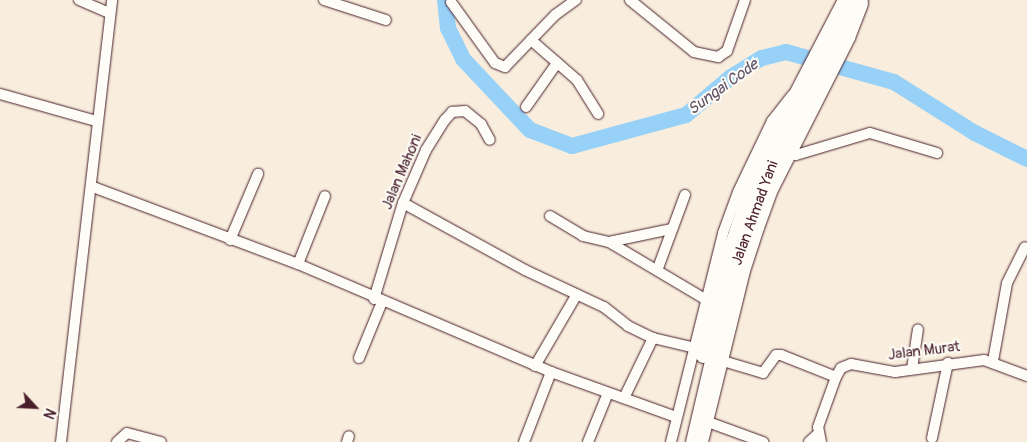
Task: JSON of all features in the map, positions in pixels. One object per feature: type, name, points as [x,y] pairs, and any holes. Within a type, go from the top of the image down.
[{"type":"highway","name":"Jalan Ahmad Yani","points":[[839,35],[845,0]]},
{"type":"highway","name":"Jalan Ahmad Yani","points":[[683,442],[693,418],[734,272],[755,208],[808,89],[860,0]]},
{"type":"highway","name":"Jalan Ahmad Yani","points":[[693,418],[693,442]]},
{"type":"street","points":[[79,0],[110,12]]},
{"type":"street","points":[[61,442],[93,187],[96,121],[112,0]]},
{"type":"street","points":[[324,0],[386,20]]},
{"type":"street","points":[[451,2],[500,66],[509,64],[555,15],[576,0]]},
{"type":"street","points":[[630,0],[694,52],[718,57],[727,50],[745,0]]},
{"type":"street","points":[[671,442],[693,418],[723,361],[748,262],[772,192],[790,153],[808,89],[839,35],[864,0]]},
{"type":"street","points":[[532,40],[583,87],[598,114]]},
{"type":"street","points":[[526,107],[557,63]]},
{"type":"street","points":[[703,442],[693,418],[695,348],[705,299],[738,192],[772,121],[781,105],[808,89]]},
{"type":"street","points":[[0,94],[96,121]]},
{"type":"street","name":"Jalan Mahoni","points":[[360,358],[378,300],[403,203],[426,150],[452,112],[459,110],[472,115],[481,124],[490,140]]},
{"type":"street","points":[[790,153],[796,155],[870,133],[937,153]]},
{"type":"street","points":[[230,240],[258,174]]},
{"type":"street","points":[[93,187],[298,264],[378,300],[550,372],[608,393],[693,418],[762,442]]},
{"type":"street","points":[[658,268],[685,195]]},
{"type":"street","points":[[298,264],[325,196]]},
{"type":"street","points":[[403,203],[525,270],[604,307],[623,324],[653,338],[695,348]]},
{"type":"street","points":[[550,216],[583,236],[609,242],[658,268],[705,299]]},
{"type":"street","points":[[609,242],[671,229]]},
{"type":"street","points":[[993,361],[1007,283],[1025,247]]},
{"type":"street","points":[[535,366],[577,294]]},
{"type":"street","points":[[912,369],[918,328]]},
{"type":"street","points":[[624,398],[653,338]]},
{"type":"street","points":[[723,361],[763,373],[776,356],[781,355],[836,377],[820,437],[809,442]]},
{"type":"street","name":"Jalan Murat","points":[[836,377],[841,368],[851,364],[895,372],[948,363],[993,361],[1027,376]]},
{"type":"street","points":[[932,438],[948,363]]},
{"type":"street","points":[[524,442],[550,372]]},
{"type":"street","points":[[588,442],[608,393]]},
{"type":"street","points":[[117,442],[127,433],[161,442]]},
{"type":"waterway","name":"Sungai Code","points":[[445,0],[448,28],[463,59],[530,130],[572,146],[686,115],[731,77],[762,58],[786,52],[894,82],[975,133],[1027,159]]}]
